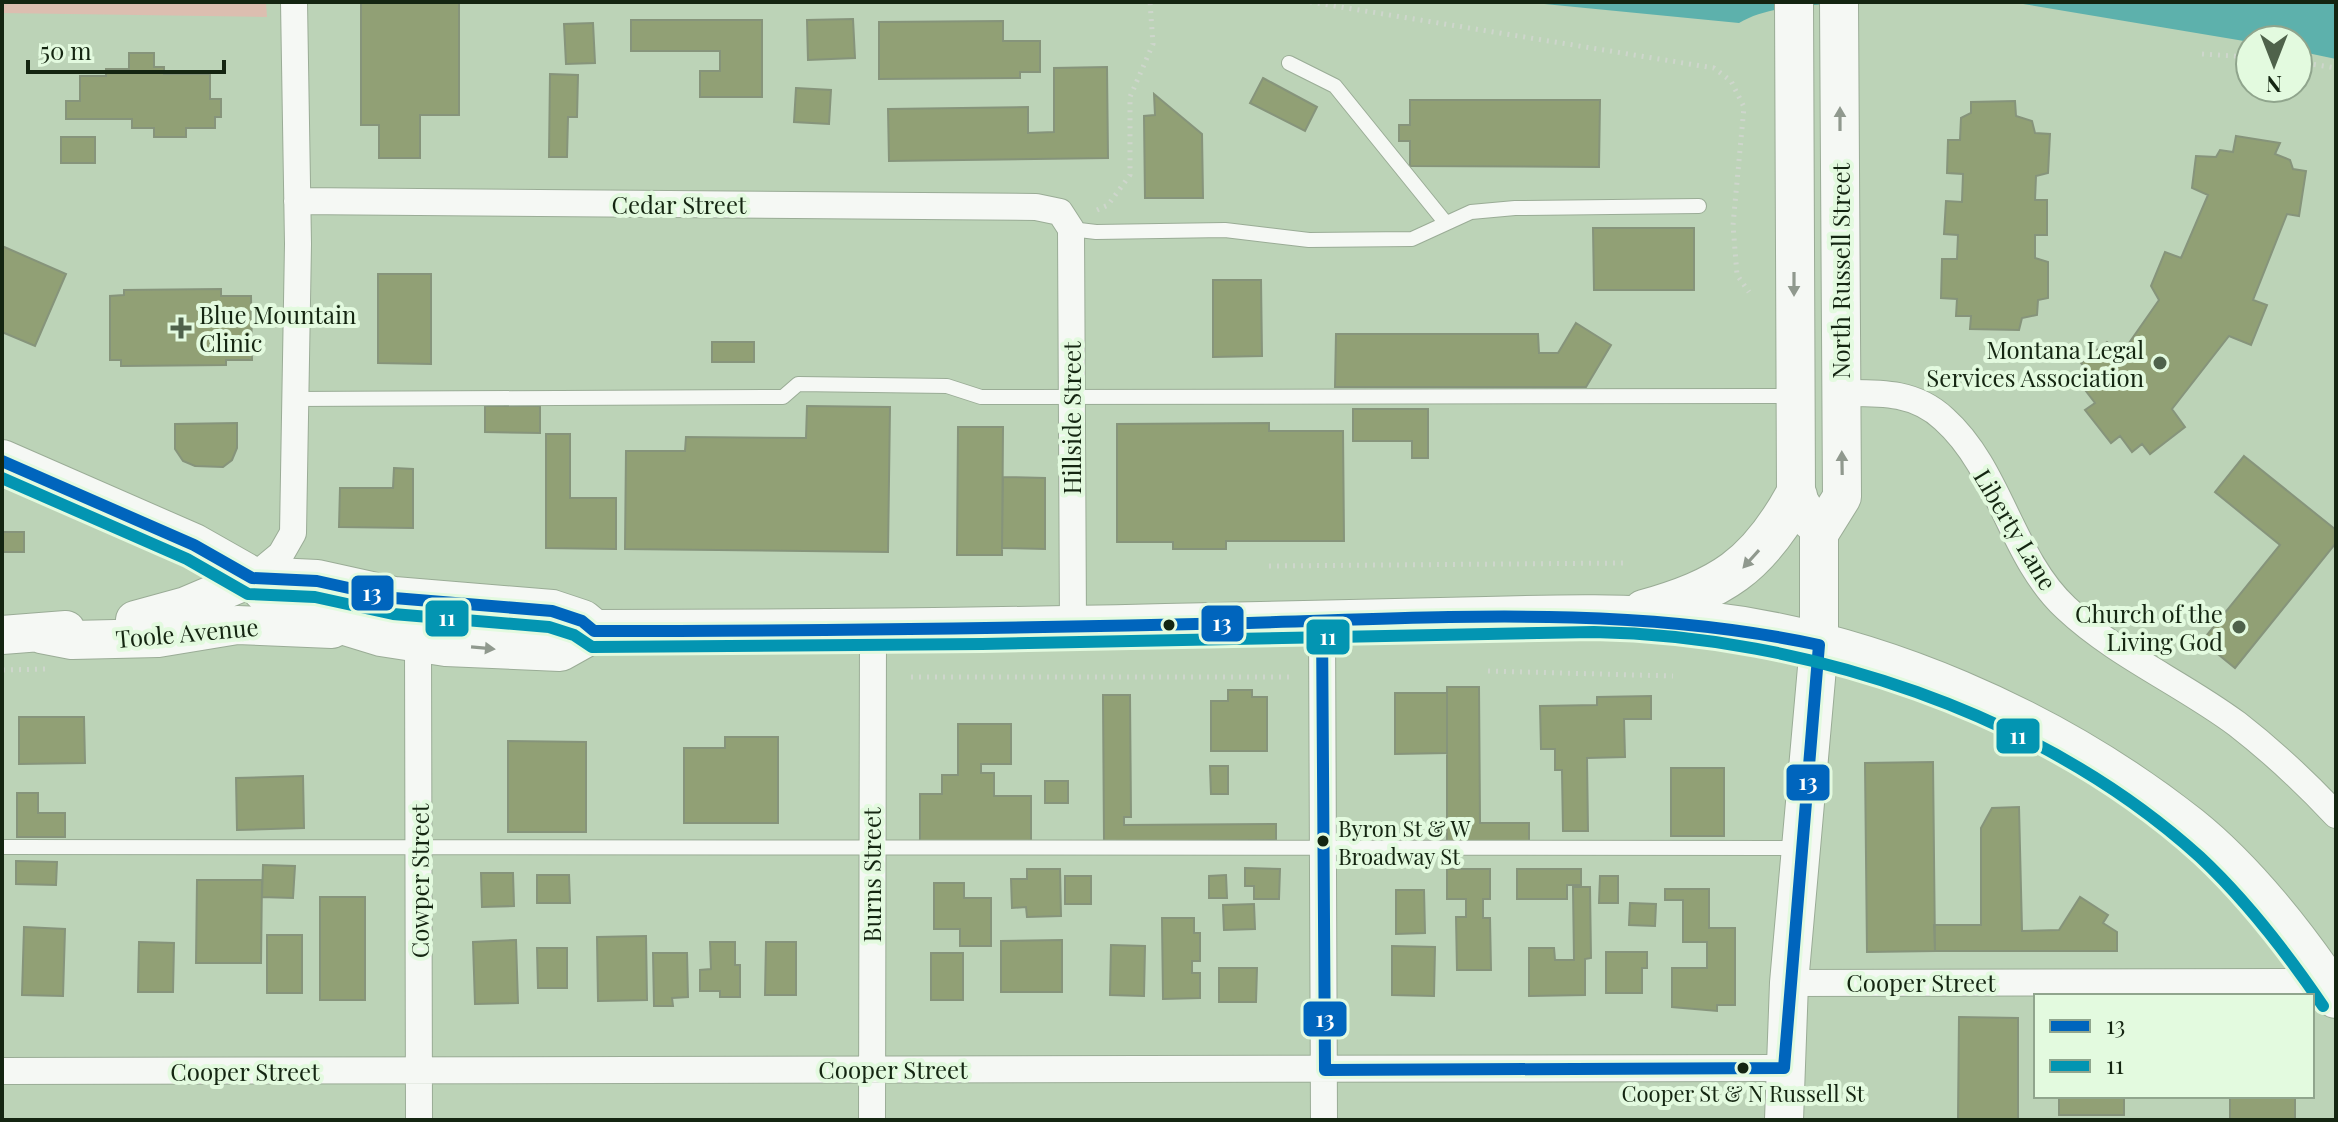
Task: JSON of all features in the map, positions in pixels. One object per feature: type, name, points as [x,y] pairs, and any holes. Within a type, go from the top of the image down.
[{"type":"main road","name":"North Russell Street","points":[[1794,2],[1793,396],[1796,496],[1819,534],[1842,497],[1839,2]]},
{"type":"main road","points":[[2,461],[194,545],[252,578],[271,597],[296,609],[399,638],[507,650],[560,650],[594,631],[1073,627],[1622,616],[1762,630],[1890,666],[1959,693],[2082,753],[2192,829],[2267,905],[2333,983]]},
{"type":"main road","points":[[1622,616],[1683,600],[1741,570],[1778,529],[1796,496]]},
{"type":"main road","points":[[1784,1120],[1789,983],[1819,645],[1819,534]]},
{"type":"main road","points":[[252,578],[317,581],[394,598],[552,611],[582,621],[594,631]]},
{"type":"main road","name":"Toole Avenue","points":[[2,635],[41,634],[144,619],[195,603],[252,578]]},
{"type":"main road","name":"Toole Avenue","points":[[41,634],[72,640],[158,638],[237,625],[274,624],[399,638]]},
{"type":"street","points":[[252,578],[281,554],[293,533],[297,201],[294,2]]},
{"type":"street","name":"Cedar Street","points":[[297,201],[1036,207],[1066,221]]},
{"type":"street","name":"Hillside Street","points":[[1066,221],[1073,627]]},
{"type":"street","name":"Liberty Lane","points":[[1841,393],[1899,394],[1922,403],[1944,419],[1966,445],[2037,570],[2064,606],[2098,633],[2236,724],[2296,773],[2336,815]]},
{"type":"street","points":[[1322,621],[1324,1120]]},
{"type":"street","name":"Burns Street","points":[[872,1120],[873,629]]},
{"type":"street","name":"Cowper Street","points":[[399,638],[419,848],[419,1120]]},
{"type":"street","name":"Cooper Street","points":[[1789,983],[2333,983]]},
{"type":"street","name":"Cooper Street","points":[[2,1071],[1784,1068]]},
{"type":"lane","points":[[1289,63],[1335,86],[1445,222]]},
{"type":"lane","points":[[1066,221],[1096,232],[1225,230],[1309,240],[1412,239],[1471,212],[1515,208],[1699,206]]},
{"type":"lane","points":[[295,399],[783,397],[798,384],[947,386],[981,397],[1793,396]]},
{"type":"lane","points":[[2,847],[1800,848]]},
{"type":"path","points":[[1066,221],[1103,210],[1130,175],[1130,97],[1153,44],[1150,2]]},
{"type":"path","points":[[1310,2],[1714,68],[1731,81],[1744,107],[1733,225],[1737,275],[1749,292]]},
{"type":"path","points":[[2202,54],[2234,56]]},
{"type":"path","points":[[2314,65],[2336,68]]},
{"type":"path","points":[[1269,566],[1623,563]]},
{"type":"path","points":[[1488,671],[1673,676]]},
{"type":"path","points":[[911,677],[1293,677]]},
{"type":"shaded area","points":[[2,2],[266,2],[267,17],[2,13]]},
{"type":"water","points":[[1523,2],[1847,2],[1777,10],[1739,23]]},
{"type":"water","points":[[2011,2],[2336,2],[2336,59],[2314,54],[2314,24],[2234,24],[2234,39]]},
{"type":"building","points":[[361,2],[459,2],[459,115],[420,115],[420,158],[379,158],[379,125],[361,125]]},
{"type":"building","points":[[853,19],[855,58],[808,60],[807,20]]},
{"type":"building","points":[[631,20],[762,20],[762,97],[700,97],[700,71],[720,71],[720,51],[631,51]]},
{"type":"building","points":[[1003,21],[1003,41],[1040,41],[1040,72],[1020,72],[1020,78],[879,79],[879,22]]},
{"type":"building","points":[[593,23],[595,63],[566,64],[564,24]]},
{"type":"building","points":[[129,53],[154,53],[154,67],[164,67],[164,74],[210,74],[210,99],[221,99],[221,117],[215,117],[215,128],[186,128],[186,137],[154,137],[154,128],[132,128],[132,119],[66,119],[66,101],[80,101],[80,76],[106,76],[106,69],[129,69]]},
{"type":"building","points":[[1107,67],[1108,158],[889,161],[888,109],[1028,107],[1028,133],[1054,132],[1054,68]]},
{"type":"building","points":[[550,74],[578,75],[577,117],[568,117],[567,157],[549,157]]},
{"type":"building","points":[[1263,78],[1317,107],[1305,131],[1250,103]]},
{"type":"building","points":[[796,88],[831,90],[829,124],[794,122]]},
{"type":"building","points":[[1154,94],[1202,134],[1203,198],[1145,198],[1144,116],[1155,115]]},
{"type":"building","points":[[1410,100],[1600,100],[1599,167],[1410,166],[1410,141],[1399,141],[1399,125],[1410,125]]},
{"type":"building","points":[[2015,101],[2016,116],[2032,121],[2035,133],[2050,134],[2048,173],[2036,176],[2035,200],[2047,200],[2047,235],[2035,235],[2035,258],[2048,262],[2048,298],[2038,300],[2037,315],[2022,318],[2019,330],[1970,329],[1971,316],[1956,316],[1957,299],[1941,298],[1942,259],[1957,259],[1958,235],[1944,234],[1946,201],[1962,202],[1963,174],[1947,173],[1948,140],[1960,140],[1961,118],[1971,113],[1971,102]]},
{"type":"building","points":[[2236,136],[2280,143],[2275,154],[2290,160],[2293,169],[2306,171],[2299,216],[2287,214],[2253,300],[2267,305],[2251,345],[2229,336],[2172,409],[2185,427],[2150,454],[2142,444],[2132,452],[2120,436],[2111,443],[2085,410],[2095,403],[2082,386],[2092,377],[2081,363],[2107,342],[2122,353],[2159,300],[2151,286],[2165,252],[2181,258],[2208,195],[2192,188],[2196,156],[2216,157],[2220,150],[2233,152]]},
{"type":"building","points":[[61,137],[95,137],[95,163],[61,163]]},
{"type":"building","points":[[1593,228],[1694,228],[1694,290],[1594,290]]},
{"type":"building","points":[[2,246],[66,274],[35,346],[2,332]]},
{"type":"building","points":[[378,274],[431,274],[431,364],[378,363]]},
{"type":"building","points":[[1213,280],[1261,280],[1262,356],[1213,357]]},
{"type":"building","name":"Blue Mountain Clinic","points":[[221,289],[221,296],[251,296],[252,360],[226,360],[226,365],[121,366],[121,360],[110,360],[110,296],[124,295],[124,290]]},
{"type":"building","points":[[1576,323],[1611,345],[1586,387],[1335,387],[1336,334],[1538,334],[1539,353],[1558,353]]},
{"type":"building","points":[[712,342],[754,342],[754,362],[712,362]]},
{"type":"building","points":[[485,406],[540,406],[540,433],[485,432]]},
{"type":"building","points":[[807,406],[890,407],[888,552],[625,549],[626,451],[685,451],[686,437],[806,438]]},
{"type":"building","points":[[1353,409],[1428,409],[1428,458],[1412,458],[1412,441],[1353,441]]},
{"type":"building","points":[[237,423],[237,448],[232,460],[223,467],[195,466],[183,461],[175,449],[175,424]]},
{"type":"building","points":[[1269,423],[1269,431],[1343,431],[1344,541],[1226,541],[1226,549],[1173,549],[1173,542],[1117,542],[1117,424]]},
{"type":"building","points":[[958,427],[1003,427],[1002,555],[957,555]]},
{"type":"building","points":[[546,434],[570,434],[570,498],[616,498],[616,549],[546,548]]},
{"type":"building","points":[[2244,456],[2336,530],[2336,543],[2235,668],[2202,641],[2280,545],[2215,492]]},
{"type":"building","points":[[394,468],[413,469],[413,528],[339,527],[340,488],[393,488]]},
{"type":"building","points":[[1003,477],[1045,478],[1045,549],[1002,548]]},
{"type":"building","points":[[2,532],[24,532],[24,552],[2,552]]},
{"type":"building","points":[[1447,687],[1479,687],[1480,823],[1529,823],[1529,843],[1447,843]]},
{"type":"building","points":[[1228,690],[1252,690],[1252,697],[1267,697],[1267,751],[1211,751],[1211,701],[1228,701]]},
{"type":"building","points":[[1395,693],[1447,693],[1447,753],[1395,754]]},
{"type":"building","points":[[1103,695],[1130,695],[1131,817],[1124,817],[1124,825],[1276,824],[1276,840],[1104,842]]},
{"type":"building","points":[[1651,696],[1651,719],[1624,719],[1625,757],[1587,758],[1588,831],[1563,831],[1562,770],[1555,770],[1555,749],[1541,749],[1540,706],[1597,705],[1597,697]]},
{"type":"building","points":[[19,717],[84,717],[85,763],[19,764]]},
{"type":"building","points":[[958,724],[1011,724],[1011,764],[981,764],[981,773],[994,773],[994,796],[1031,796],[1031,843],[920,842],[920,794],[942,794],[942,775],[958,775]]},
{"type":"building","points":[[725,737],[778,737],[778,823],[684,823],[684,748],[725,748]]},
{"type":"building","points":[[508,741],[586,742],[586,832],[508,832]]},
{"type":"building","points":[[1933,762],[1935,951],[1867,952],[1865,763]]},
{"type":"building","points":[[1210,766],[1228,766],[1228,794],[1211,794]]},
{"type":"building","points":[[1671,768],[1724,768],[1724,836],[1671,836]]},
{"type":"building","points":[[303,776],[304,828],[237,830],[236,778]]},
{"type":"building","points":[[1045,781],[1068,781],[1068,803],[1045,803]]},
{"type":"building","points":[[17,793],[38,793],[38,813],[65,813],[65,837],[17,837]]},
{"type":"building","points":[[2019,807],[2022,931],[2059,930],[2080,897],[2108,915],[2103,923],[2117,932],[2117,951],[1935,951],[1934,925],[1981,925],[1981,828],[1992,808]]},
{"type":"building","points":[[16,861],[57,862],[56,885],[16,884]]},
{"type":"building","points":[[263,865],[295,866],[293,898],[262,897]]},
{"type":"building","points":[[1245,868],[1280,869],[1279,899],[1254,899],[1254,886],[1245,886]]},
{"type":"building","points":[[1027,869],[1060,869],[1061,916],[1027,917],[1026,907],[1012,908],[1011,879],[1027,879]]},
{"type":"building","points":[[1447,869],[1490,869],[1490,899],[1483,899],[1483,918],[1490,918],[1491,970],[1457,970],[1456,917],[1466,917],[1466,899],[1447,899]]},
{"type":"building","points":[[1517,869],[1581,869],[1581,885],[1567,885],[1567,899],[1517,899]]},
{"type":"building","points":[[481,873],[513,873],[514,906],[482,907]]},
{"type":"building","points":[[537,875],[569,875],[570,903],[537,903]]},
{"type":"building","points":[[1226,875],[1227,898],[1209,898],[1209,876]]},
{"type":"building","points":[[1065,876],[1091,876],[1091,904],[1065,904]]},
{"type":"building","points":[[1600,876],[1618,876],[1618,903],[1599,903]]},
{"type":"building","points":[[197,880],[262,880],[261,963],[196,963]]},
{"type":"building","points":[[934,883],[964,883],[964,898],[991,898],[991,946],[960,946],[960,929],[934,929]]},
{"type":"building","points":[[1573,887],[1590,887],[1591,958],[1585,959],[1585,995],[1529,996],[1529,948],[1554,948],[1555,960],[1574,960]]},
{"type":"building","points":[[1665,889],[1709,889],[1709,928],[1735,928],[1735,1005],[1717,1005],[1717,1011],[1672,1007],[1672,968],[1707,968],[1707,942],[1683,942],[1683,900],[1665,900]]},
{"type":"building","points":[[1396,890],[1424,890],[1425,933],[1396,934]]},
{"type":"building","points":[[320,897],[365,897],[365,1000],[320,1000]]},
{"type":"building","points":[[1630,903],[1656,904],[1655,926],[1629,925]]},
{"type":"building","points":[[1254,904],[1255,929],[1224,930],[1223,905]]},
{"type":"building","points":[[1162,918],[1194,918],[1194,933],[1200,933],[1200,961],[1192,961],[1192,973],[1200,973],[1200,998],[1163,999]]},
{"type":"building","points":[[24,927],[65,929],[63,996],[22,995]]},
{"type":"building","points":[[267,935],[302,935],[302,993],[267,993]]},
{"type":"building","points":[[646,936],[647,1000],[598,1001],[597,937]]},
{"type":"building","points":[[516,940],[518,1003],[475,1004],[473,942]]},
{"type":"building","points":[[1062,940],[1062,992],[1001,992],[1001,941]]},
{"type":"building","points":[[139,942],[174,943],[173,992],[138,992]]},
{"type":"building","points":[[710,942],[735,942],[735,965],[740,965],[740,997],[720,997],[720,991],[700,991],[700,970],[711,969]]},
{"type":"building","points":[[766,942],[796,942],[796,995],[765,995]]},
{"type":"building","points":[[1111,945],[1145,946],[1144,996],[1110,995]]},
{"type":"building","points":[[1392,946],[1435,947],[1434,996],[1392,995]]},
{"type":"building","points":[[537,948],[567,948],[567,988],[538,988]]},
{"type":"building","points":[[1606,952],[1647,952],[1647,968],[1642,968],[1642,993],[1606,993]]},
{"type":"building","points":[[653,953],[687,953],[688,997],[672,998],[673,1006],[654,1006]]},
{"type":"building","points":[[931,953],[963,953],[963,1000],[931,1000]]},
{"type":"building","points":[[1219,968],[1257,968],[1256,1002],[1219,1002]]},
{"type":"building","points":[[1959,1017],[2018,1018],[2018,1120],[1958,1120]]},
{"type":"building","points":[[2059,1098],[2124,1098],[2124,1115],[2059,1115]]},
{"type":"building","points":[[2230,1098],[2295,1098],[2295,1120],[2230,1120]]},
{"type":"transit line","name":"13","points":[[2,461],[194,545],[252,578],[317,581],[394,598],[552,611],[582,621],[594,631],[999,628],[1459,617],[1531,617],[1675,624],[1747,632],[1819,645],[1784,1068],[1325,1070],[1322,621]]},
{"type":"transit line","name":"11","points":[[2,478],[187,559],[248,594],[315,597],[393,614],[549,627],[574,635],[592,647],[982,644],[1594,632],[1674,637],[1755,649],[1837,667],[1916,692],[1994,724],[2068,762],[2137,806],[2200,857],[2234,891],[2281,947],[2323,1006]]},
{"type":"place","name":"Blue Mountain Clinic","points":[[181,328]]},
{"type":"place","name":"Montana Legal Services Association","points":[[2160,363]]},
{"type":"place","name":"Church of the Living God","points":[[2239,627]]},
{"type":"place","name":"Byron St & W Broadway St","points":[[1323,841]]},
{"type":"place","name":"Cooper St & N Russell St","points":[[1743,1068]]}]
